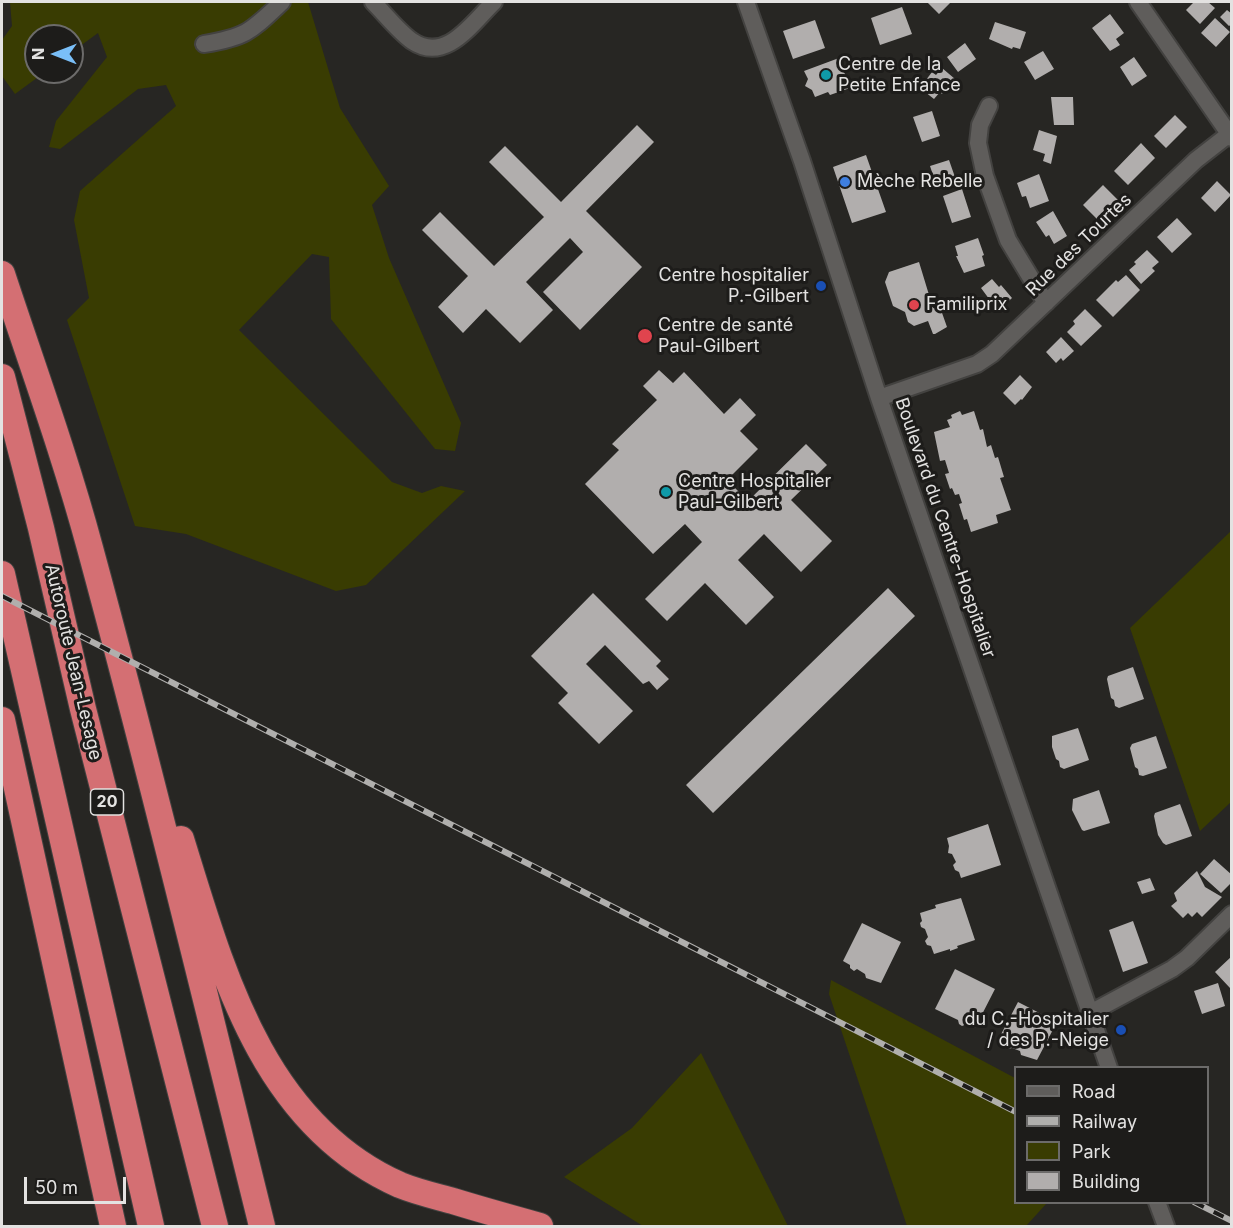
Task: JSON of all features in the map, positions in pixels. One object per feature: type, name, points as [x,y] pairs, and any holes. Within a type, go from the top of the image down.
[{"type":"highway","points":[[2,274],[54,428],[219,962],[245,1024],[275,1077],[304,1116],[336,1146],[400,1185],[540,1227]]},
{"type":"highway","name":"Autoroute Jean-Lesage","points":[[2,377],[41,528],[86,720],[215,1227]]},
{"type":"highway","points":[[89,546],[262,1227]]},
{"type":"highway","points":[[2,574],[151,1227]]},
{"type":"highway","points":[[2,720],[113,1227]]},
{"type":"street","points":[[204,44],[233,39],[254,29],[282,2]]},
{"type":"street","points":[[373,2],[411,40],[426,49],[443,48],[458,38],[494,2]]},
{"type":"street","name":"Boulevard du Centre-Hospitalier","points":[[746,2],[802,160],[879,398],[1092,1012],[1108,1066]]},
{"type":"street","points":[[1138,2],[1230,135]]},
{"type":"street","points":[[989,106],[981,125],[978,142],[985,176],[1008,240],[1046,303]]},
{"type":"street","name":"Rue des Tourtes","points":[[879,398],[977,364],[992,354],[1196,160],[1230,135]]},
{"type":"street","points":[[1092,1012],[1172,969],[1232,915]]},
{"type":"street","points":[[1157,1204],[1166,1227]]},
{"type":"green space","points":[[10,2],[308,2],[340,108],[389,186],[372,205],[389,258],[461,423],[455,451],[435,449],[331,319],[329,257],[312,254],[239,330],[392,482],[422,493],[441,486],[465,491],[366,585],[336,591],[186,534],[135,526],[67,320],[89,298],[74,220],[80,191],[176,106],[166,85],[138,89],[60,149],[49,147],[56,121],[107,57],[98,33],[84,43],[84,24],[24,24],[24,84],[29,84],[15,94],[2,76],[2,40],[12,26]]},
{"type":"green space","points":[[1231,531],[1231,802],[1200,831],[1130,628]]},
{"type":"green space","points":[[831,980],[1014,1077],[1014,1204],[1046,1204],[1026,1226],[907,1226],[829,994]]},
{"type":"green space","points":[[701,1053],[788,1226],[643,1226],[564,1177],[632,1128]]},
{"type":"building","points":[[927,2],[951,2],[939,14]]},
{"type":"building","points":[[1194,2],[1208,2],[1215,8],[1200,24],[1186,10]]},
{"type":"building","points":[[902,7],[912,34],[880,45],[871,18]]},
{"type":"building","points":[[1227,10],[1232,14],[1232,24],[1229,26],[1220,17]]},
{"type":"building","points":[[1110,14],[1124,33],[1116,39],[1120,45],[1110,51],[1092,28]]},
{"type":"building","points":[[1215,18],[1230,32],[1216,47],[1201,33]]},
{"type":"building","points":[[815,20],[825,48],[793,59],[783,31]]},
{"type":"building","points":[[995,22],[1026,32],[1020,49],[1013,47],[1012,49],[989,39]]},
{"type":"building","points":[[965,43],[976,59],[958,72],[947,57]]},
{"type":"building","points":[[1043,51],[1054,69],[1035,80],[1024,62]]},
{"type":"building","points":[[1134,57],[1147,76],[1132,86],[1120,67]]},
{"type":"building","name":"Centre de la Petite Enfance","points":[[839,58],[850,88],[815,97],[812,90],[805,86],[808,79],[804,71]]},
{"type":"building","points":[[942,68],[955,79],[942,94],[940,92],[934,99],[920,88],[932,72],[936,75]]},
{"type":"building","points":[[1051,97],[1073,97],[1074,125],[1054,125]]},
{"type":"building","points":[[932,111],[940,136],[922,142],[913,117]]},
{"type":"building","points":[[1175,115],[1187,127],[1166,148],[1154,136]]},
{"type":"building","points":[[637,125],[654,142],[586,211],[642,267],[580,330],[543,292],[583,252],[570,238],[526,282],[553,310],[520,343],[486,309],[463,333],[438,307],[468,276],[422,230],[440,212],[494,266],[544,217],[489,162],[505,146],[561,202]]},
{"type":"building","points":[[1039,130],[1057,136],[1051,164],[1043,161],[1045,154],[1033,150]]},
{"type":"building","points":[[1141,143],[1155,158],[1128,185],[1114,171]]},
{"type":"building","points":[[866,155],[886,212],[852,223],[833,167]]},
{"type":"building","points":[[949,160],[956,180],[937,187],[930,166]]},
{"type":"building","points":[[1039,174],[1049,201],[1030,208],[1026,196],[1022,197],[1017,183]]},
{"type":"building","points":[[1217,181],[1231,195],[1215,212],[1201,198]]},
{"type":"building","points":[[1103,185],[1118,200],[1098,220],[1083,205]]},
{"type":"building","points":[[962,189],[971,217],[952,223],[943,196]]},
{"type":"building","points":[[1053,211],[1067,236],[1054,244],[1049,235],[1046,237],[1036,222]]},
{"type":"building","points":[[1177,218],[1192,234],[1172,253],[1157,237]]},
{"type":"building","points":[[978,238],[985,266],[964,273],[956,256],[958,256],[955,246]]},
{"type":"building","points":[[1147,250],[1159,262],[1152,268],[1155,271],[1141,284],[1129,270]]},
{"type":"building","points":[[919,262],[933,308],[941,310],[947,327],[935,334],[928,321],[914,326],[908,322],[905,312],[893,306],[885,282],[889,272]]},
{"type":"building","points":[[1126,275],[1140,290],[1113,317],[1096,300],[1116,280],[1118,282]]},
{"type":"building","points":[[992,279],[999,287],[1001,285],[1012,298],[998,311],[981,288]]},
{"type":"building","points":[[1085,309],[1102,326],[1081,346],[1067,332],[1075,324],[1073,321]]},
{"type":"building","points":[[1061,337],[1074,351],[1063,361],[1061,358],[1056,363],[1046,352]]},
{"type":"building","name":"Centre Hospitalier Paul-Gilbert","points":[[659,370],[673,383],[684,372],[724,414],[740,398],[756,415],[740,431],[758,449],[727,480],[748,501],[806,444],[827,465],[791,500],[832,541],[801,572],[764,534],[738,560],[774,597],[746,625],[705,583],[667,621],[645,599],[702,542],[685,524],[653,554],[585,484],[619,450],[612,444],[657,400],[643,386]]},
{"type":"building","points":[[1020,375],[1032,387],[1015,405],[1003,393]]},
{"type":"building","points":[[960,411],[962,415],[974,411],[980,430],[983,429],[987,447],[991,445],[995,458],[998,457],[1004,477],[1000,478],[1011,510],[996,515],[998,523],[971,532],[967,519],[964,520],[959,504],[962,503],[959,494],[955,495],[952,488],[950,489],[945,474],[949,473],[945,460],[940,461],[934,432],[950,427],[947,420],[952,418],[951,415]]},
{"type":"building","points":[[888,588],[915,616],[713,813],[686,785]]},
{"type":"building","points":[[593,593],[661,661],[656,666],[669,679],[657,690],[649,681],[643,684],[605,645],[586,664],[633,711],[599,744],[558,703],[568,693],[531,656]]},
{"type":"building","points":[[1133,667],[1144,699],[1119,708],[1115,706],[1111,698],[1108,676]]},
{"type":"building","points":[[1078,728],[1089,760],[1064,769],[1060,767],[1056,759],[1052,747],[1052,736]]},
{"type":"building","points":[[1156,736],[1167,768],[1143,776],[1139,775],[1130,748],[1132,744]]},
{"type":"building","points":[[1099,790],[1110,823],[1084,831],[1072,810],[1073,799]]},
{"type":"building","points":[[1180,804],[1192,836],[1166,845],[1158,835],[1155,813]]},
{"type":"building","points":[[988,824],[1001,865],[961,878],[953,865],[956,862],[952,854],[948,853],[947,838]]},
{"type":"building","points":[[1214,859],[1232,875],[1232,882],[1221,893],[1200,874]]},
{"type":"building","points":[[1197,871],[1205,887],[1222,897],[1202,917],[1197,912],[1192,917],[1188,913],[1183,918],[1171,906],[1177,901],[1174,893]]},
{"type":"building","points":[[1150,878],[1155,890],[1142,894],[1137,882]]},
{"type":"building","points":[[961,898],[975,940],[950,951],[950,949],[934,954],[931,946],[925,941],[928,937],[925,929],[921,927],[920,913],[936,908],[935,905]]},
{"type":"building","points":[[1133,921],[1148,963],[1123,972],[1109,930]]},
{"type":"building","points":[[862,923],[901,942],[881,983],[866,978],[865,974],[857,969],[854,971],[843,961]]},
{"type":"building","points":[[1232,956],[1232,986],[1230,988],[1215,972]]},
{"type":"building","points":[[955,969],[995,989],[975,1028],[967,1024],[962,1026],[958,1020],[935,1009]]},
{"type":"building","points":[[1218,983],[1225,1006],[1202,1014],[1194,991]]},
{"type":"building","points":[[1018,1002],[1057,1022],[1037,1060],[1021,1055],[1020,1051],[1012,1048],[1005,1048],[1004,1044],[998,1040]]},
{"type":"railway","points":[[2,596],[1014,1111]]},
{"type":"railway","points":[[1198,1204],[1232,1221]]},
{"type":"place","name":"Centre de la Petite Enfance","points":[[826,75]]},
{"type":"place","name":"Mèche Rebelle","points":[[845,182]]},
{"type":"place","name":"Centre hospitalier P.-Gilbert","points":[[821,286]]},
{"type":"place","name":"Familiprix","points":[[914,305]]},
{"type":"place","name":"Centre de santé Paul-Gilbert","points":[[645,336]]},
{"type":"place","name":"Centre Hospitalier Paul-Gilbert","points":[[666,492]]},
{"type":"place","name":"du C.-Hospitalier / des P.-Neige","points":[[1121,1030]]}]
